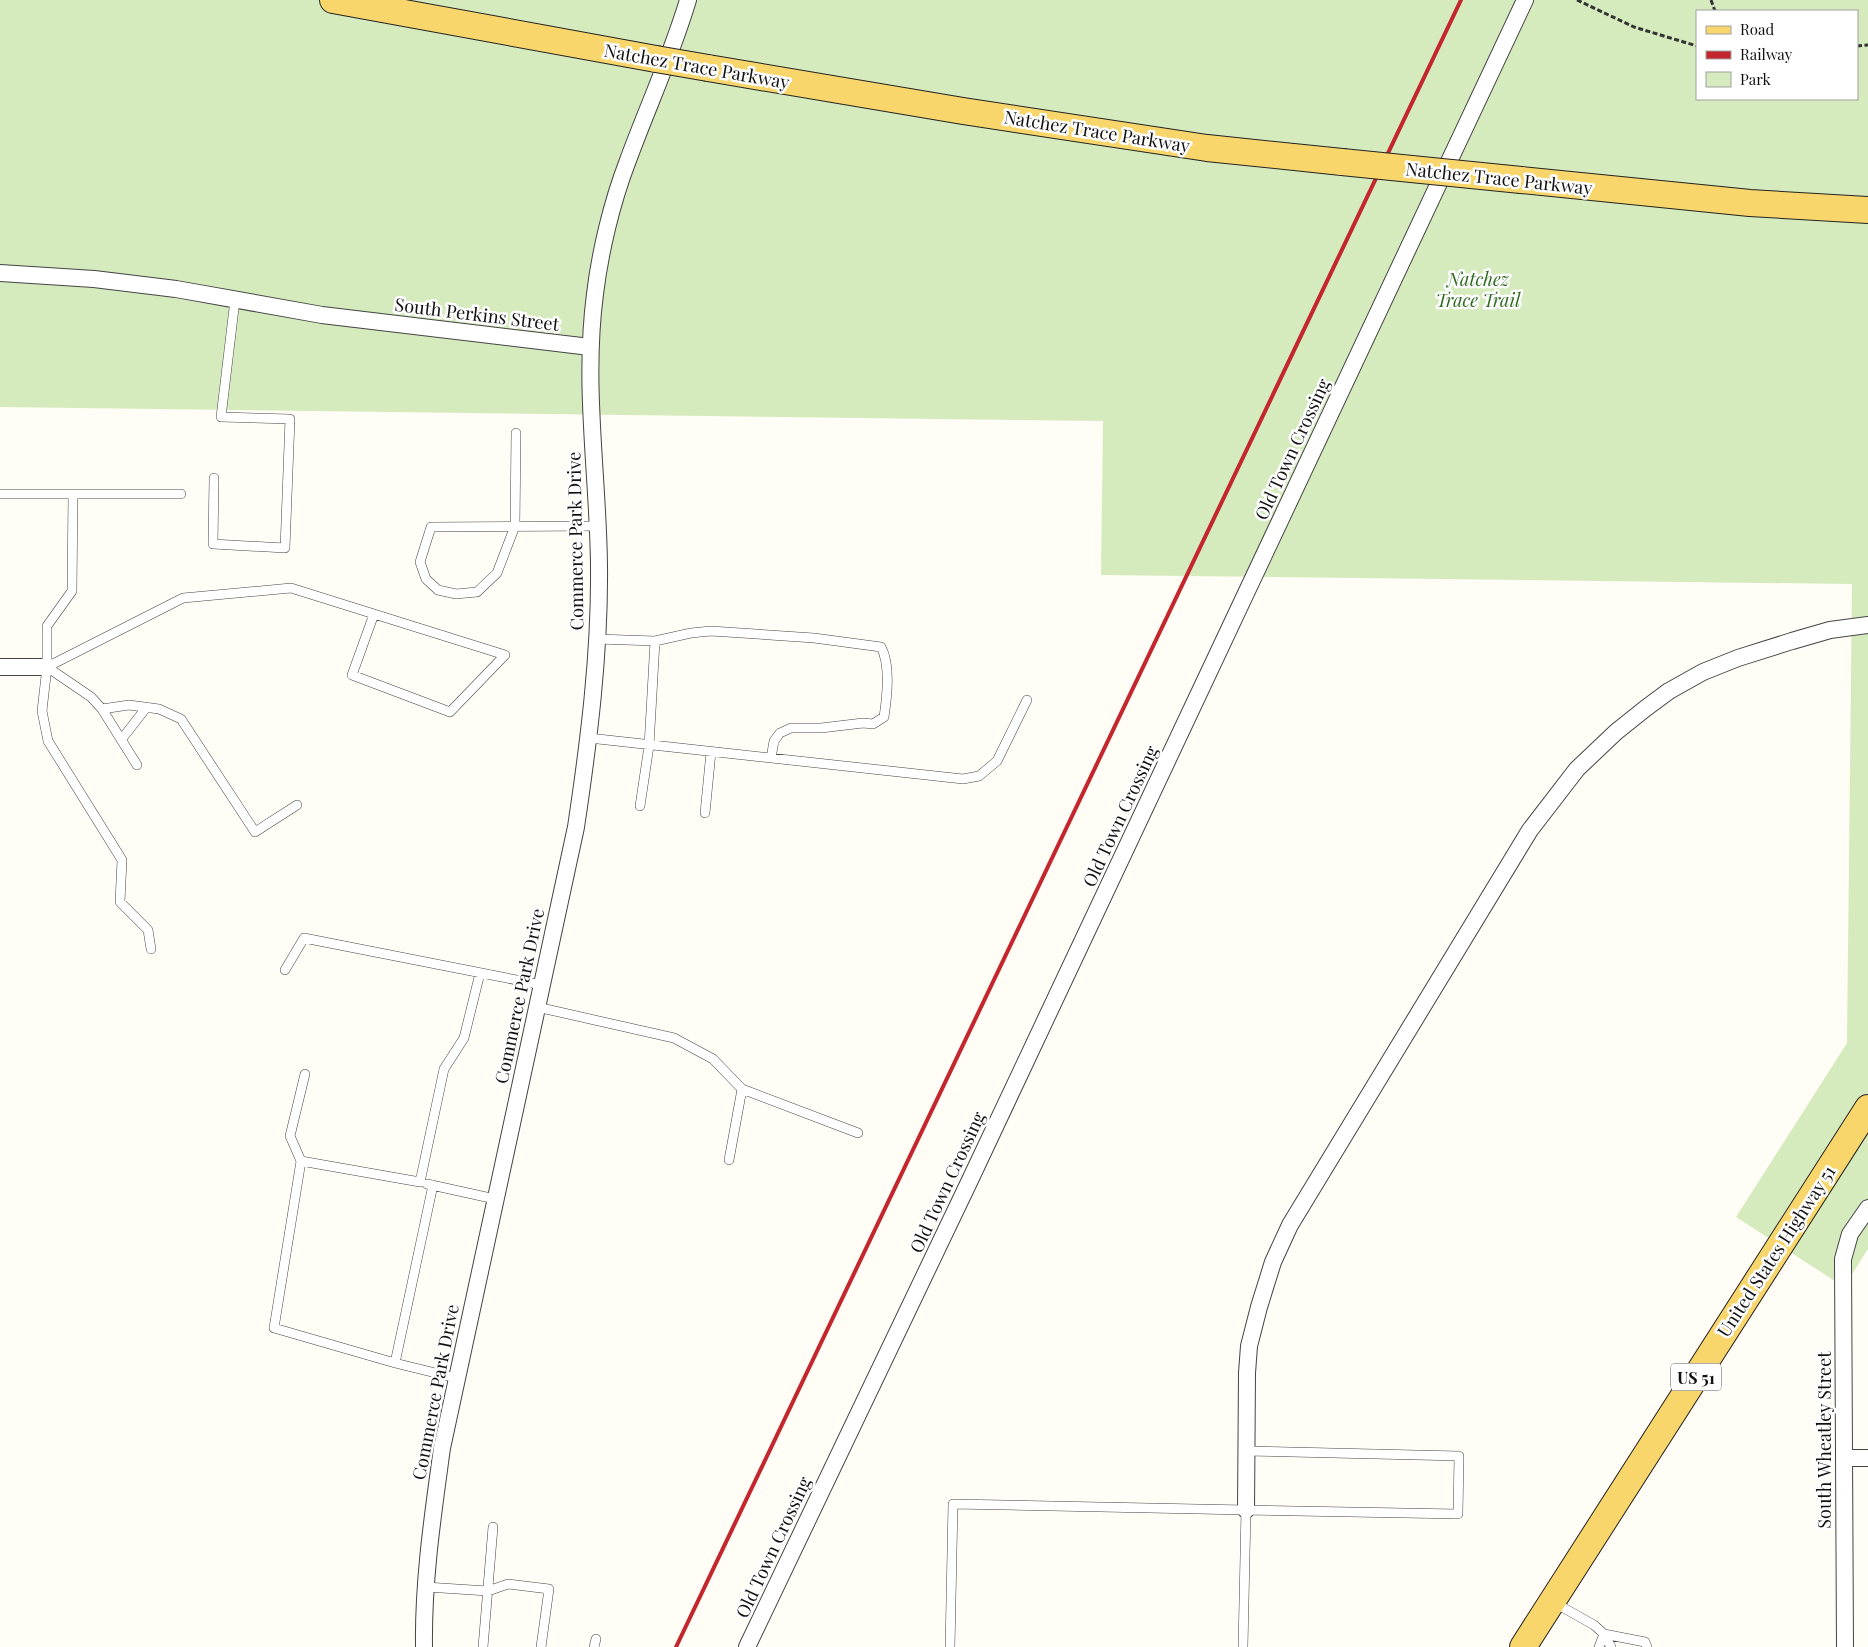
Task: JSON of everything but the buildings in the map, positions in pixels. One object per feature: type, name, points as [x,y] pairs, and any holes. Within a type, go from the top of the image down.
[{"type":"main road","name":"Natchez Trace Parkway","points":[[333,0],[708,68],[963,111],[1207,148],[1750,203],[1868,210]]},
{"type":"main road","name":"United States Highway 51","points":[[1524,1647],[1868,1108]]},
{"type":"street","points":[[590,347],[595,293],[610,219],[626,164],[662,78],[688,0]]},
{"type":"street","name":"Old Town Crossing","points":[[747,1647],[988,1142],[1526,0]]},
{"type":"street","name":"South Perkins Street","points":[[0,274],[94,279],[176,289],[322,315],[590,347]]},
{"type":"street","name":"Commerce Park Drive","points":[[424,1647],[426,1587],[442,1448],[576,827],[590,738],[597,639],[599,565],[590,347]]},
{"type":"street","points":[[1246,1510],[1247,1374],[1250,1346],[1259,1307],[1273,1262],[1295,1217],[1530,830],[1577,770],[1616,732],[1669,691],[1703,672],[1738,658],[1830,630],[1868,626]]},
{"type":"street","points":[[0,667],[47,667]]},
{"type":"street","name":"South Wheatley Street","points":[[1845,1647],[1843,1259],[1850,1234],[1868,1208]]},
{"type":"street","points":[[1845,1458],[1868,1458]]},
{"type":"lane","points":[[214,478],[213,544],[285,548],[290,419],[221,417],[235,300]]},
{"type":"lane","points":[[516,433],[515,526],[497,573],[476,592],[456,594],[438,590],[426,579],[420,562],[431,527],[515,526],[597,526]]},
{"type":"lane","points":[[0,494],[181,494]]},
{"type":"lane","points":[[73,494],[72,591],[47,626],[47,667],[42,711],[48,741],[122,860],[120,902],[148,930],[151,949]]},
{"type":"lane","points":[[47,667],[183,598],[291,588],[505,655],[450,712],[352,675],[374,614]]},
{"type":"lane","points":[[597,639],[655,641],[691,632],[711,631],[814,638],[881,647],[885,655],[887,695],[884,717],[874,724],[863,723],[821,728],[791,728],[780,732],[774,741],[771,758]]},
{"type":"lane","points":[[640,806],[649,746],[655,641]]},
{"type":"lane","points":[[47,667],[91,697],[102,709],[137,765]]},
{"type":"lane","points":[[590,738],[649,746],[963,779],[979,776],[997,761],[1027,700]]},
{"type":"lane","points":[[102,709],[129,705],[159,709],[181,719],[255,832],[297,805]]},
{"type":"lane","points":[[122,740],[146,708]]},
{"type":"lane","points":[[705,813],[711,752]]},
{"type":"lane","points":[[285,970],[304,938],[542,985]]},
{"type":"lane","points":[[420,1182],[444,1069],[464,1038],[480,973]]},
{"type":"lane","points":[[537,1007],[674,1038],[712,1059],[742,1089],[858,1133]]},
{"type":"lane","points":[[306,1074],[290,1136],[301,1161],[274,1328],[395,1364],[456,1378]]},
{"type":"lane","points":[[730,1160],[742,1089]]},
{"type":"lane","points":[[301,1161],[420,1182],[495,1199]]},
{"type":"lane","points":[[395,1364],[433,1185]]},
{"type":"lane","points":[[950,1647],[953,1504],[1458,1514],[1459,1456],[1247,1451]]},
{"type":"lane","points":[[1243,1647],[1246,1510]]},
{"type":"lane","points":[[483,1647],[494,1527]]},
{"type":"lane","points":[[426,1587],[488,1591],[508,1584],[549,1589],[541,1647]]},
{"type":"lane","points":[[1552,1602],[1594,1626],[1604,1634],[1611,1647]]},
{"type":"lane","points":[[1599,1647],[1604,1634]]},
{"type":"lane","points":[[1604,1634],[1645,1642],[1648,1647]]},
{"type":"path","points":[[1577,0],[1634,27],[1696,46]]},
{"type":"green space","name":"Natchez Trace Trail","points":[[0,0],[1868,0],[1868,1249],[1844,1287],[1736,1217],[1847,1043],[1852,584],[1101,575],[1103,421],[0,407]]},
{"type":"railway","points":[[676,1647],[1461,0]]}]
